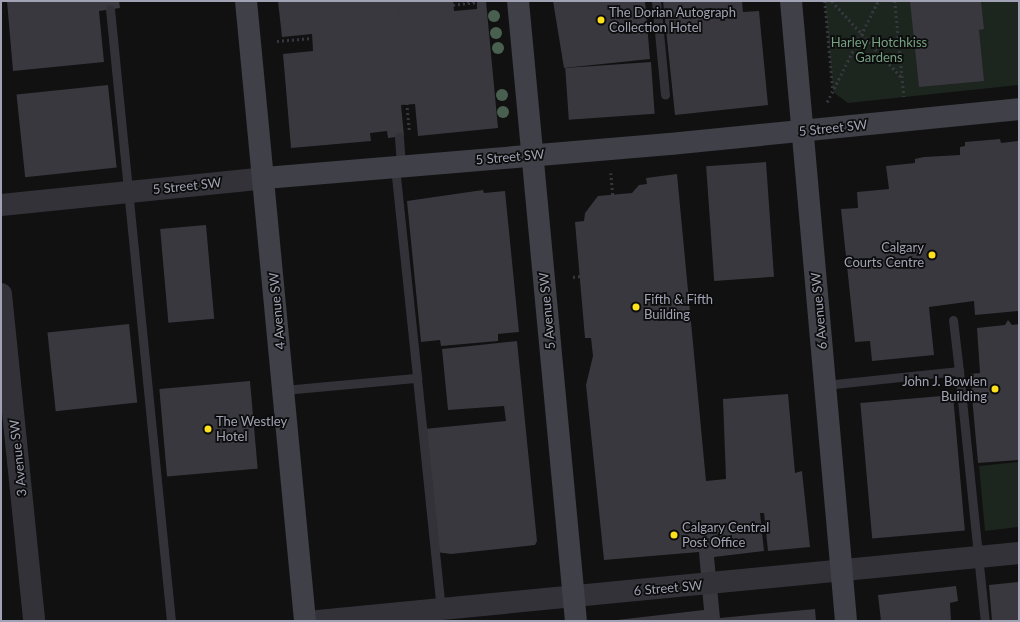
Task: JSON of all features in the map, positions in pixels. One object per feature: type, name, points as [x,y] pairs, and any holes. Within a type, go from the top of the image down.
[{"type":"main road","name":"4 Avenue SW","points":[[246,1],[265,178],[305,621]]},
{"type":"main road","name":"5 Avenue SW","points":[[518,1],[576,621]]},
{"type":"main road","name":"6 Avenue SW","points":[[791,1],[846,621]]},
{"type":"main road","name":"5 Street SW","points":[[265,178],[803,131],[1019,108]]},
{"type":"street","name":"5 Street SW","points":[[1,205],[265,178]]},
{"type":"street","name":"3 Avenue SW","points":[[1,294],[34,621]]},
{"type":"street","name":"6 Street SW","points":[[318,621],[842,572],[1019,553]]},
{"type":"lane","points":[[656,1],[665,95]]},
{"type":"lane","points":[[110,10],[130,192],[171,621]]},
{"type":"lane","points":[[398,137],[398,167],[441,609]]},
{"type":"lane","points":[[953,320],[985,621]]},
{"type":"lane","points":[[825,385],[959,371]]},
{"type":"lane","points":[[284,390],[418,378]]},
{"type":"path","points":[[825,1],[833,92]]},
{"type":"path","points":[[832,1],[902,78]]},
{"type":"path","points":[[827,102],[878,1]]},
{"type":"path","points":[[895,1],[904,97]]},
{"type":"path","points":[[410,132],[398,11],[477,2]]},
{"type":"path","points":[[277,41],[312,38]]},
{"type":"path","points":[[611,173],[613,195]]},
{"type":"path","points":[[573,277],[580,276]]},
{"type":"green space","name":"Harley Hotchkiss Gardens","points":[[825,1],[1019,1],[1019,85],[848,103],[833,92]]},
{"type":"green space","points":[[1019,462],[1019,527],[985,531],[979,466]]},
{"type":"building","points":[[7,1],[119,1],[120,8],[99,11],[104,62],[13,71]]},
{"type":"building","points":[[278,1],[453,1],[454,11],[477,9],[477,1],[486,1],[498,128],[418,136],[415,104],[401,105],[404,136],[388,138],[387,131],[370,133],[371,141],[291,148],[283,54],[313,51],[312,34],[282,37]]},
{"type":"building","name":"The Dorian Autograph Collection Hotel","points":[[553,1],[645,1],[650,59],[564,68]]},
{"type":"building","points":[[663,1],[742,1],[743,12],[759,11],[768,105],[675,115]]},
{"type":"building","points":[[910,1],[981,1],[984,29],[979,30],[984,81],[919,87]]},
{"type":"building","points":[[651,62],[655,114],[569,120],[565,68]]},
{"type":"building","points":[[108,85],[117,168],[25,177],[17,95]]},
{"type":"building","name":"Calgary Courts Centre","points":[[1000,139],[1001,143],[1019,141],[1019,311],[975,315],[974,301],[929,307],[934,355],[872,361],[870,341],[855,342],[841,209],[858,208],[857,192],[889,189],[886,166],[915,163],[915,159],[924,157],[960,155],[960,147],[965,146],[965,142]]},
{"type":"building","points":[[766,162],[774,277],[714,281],[706,166]]},
{"type":"building","points":[[677,174],[706,481],[726,479],[723,399],[788,394],[795,473],[802,471],[810,547],[768,551],[764,513],[760,513],[764,551],[714,557],[720,618],[815,609],[816,621],[608,621],[704,610],[699,552],[604,560],[586,385],[593,356],[591,338],[585,338],[575,222],[584,221],[585,213],[598,196],[632,193],[639,185],[647,184],[646,178]]},
{"type":"building","points":[[483,190],[484,193],[505,191],[519,332],[498,334],[498,341],[441,346],[440,340],[421,342],[407,201]]},
{"type":"building","points":[[206,225],[214,319],[168,323],[160,229]]},
{"type":"building","name":"John J. Bowlen Building","points":[[1008,320],[1012,325],[1019,324],[1019,460],[978,463],[970,374],[980,373],[977,328],[1005,325]]},
{"type":"building","points":[[129,324],[137,403],[56,411],[47,333]]},
{"type":"building","points":[[517,341],[537,541],[535,545],[451,554],[436,552],[424,429],[506,421],[504,406],[448,410],[442,349]]},
{"type":"building","name":"The Westley Hotel","points":[[250,381],[258,469],[167,477],[159,389]]},
{"type":"building","points":[[953,395],[965,530],[872,539],[860,403]]},
{"type":"building","points":[[1019,582],[1019,621],[992,621],[989,585]]},
{"type":"building","points":[[956,586],[958,601],[950,603],[951,621],[881,621],[878,595]]},
{"type":"place","name":"The Dorian Autograph Collection Hotel","points":[[601,20]]},
{"type":"place","name":"Calgary Courts Centre","points":[[932,255]]},
{"type":"place","name":"Fifth & Fifth Building","points":[[636,307]]},
{"type":"place","name":"John J. Bowlen Building","points":[[995,389]]},
{"type":"place","name":"The Westley Hotel","points":[[208,429]]},
{"type":"place","name":"Calgary Central Post Office","points":[[674,535]]}]
